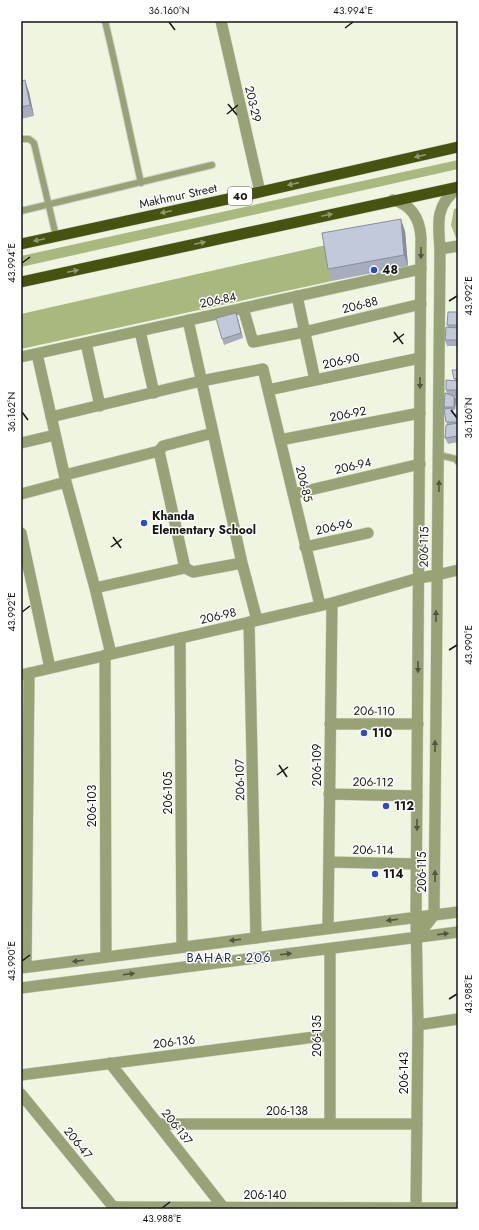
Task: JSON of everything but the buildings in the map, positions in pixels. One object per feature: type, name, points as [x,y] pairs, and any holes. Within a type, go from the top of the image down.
[{"type":"highway","name":"Makhmur Street","points":[[21,244],[458,147]]},
{"type":"highway","points":[[21,282],[458,187]]},
{"type":"street","name":"203-29","points":[[221,21],[260,192]]},
{"type":"street","name":"206-115","points":[[434,915],[439,455],[440,249],[438,227],[439,215],[443,204],[450,194],[458,187]]},
{"type":"street","name":"206-115","points":[[393,200],[401,202],[414,213],[421,229],[416,938]]},
{"type":"street","points":[[421,229],[438,227]]},
{"type":"street","points":[[440,249],[458,246]]},
{"type":"street","name":"206-84","points":[[21,357],[421,269]]},
{"type":"street","points":[[297,296],[315,380]]},
{"type":"street","name":"206-88","points":[[243,308],[253,342],[304,332],[421,304]]},
{"type":"street","name":"206-107","points":[[188,320],[242,563],[253,621],[256,938]]},
{"type":"street","points":[[140,330],[154,393]]},
{"type":"street","points":[[86,343],[100,406]]},
{"type":"street","name":"206-103","points":[[37,354],[65,478],[95,588],[108,654],[106,957]]},
{"type":"street","name":"206-90","points":[[268,390],[420,358]]},
{"type":"street","name":"206-85","points":[[201,381],[262,369],[320,606]]},
{"type":"street","points":[[51,417],[201,381]]},
{"type":"street","name":"206-92","points":[[280,440],[420,414]]},
{"type":"street","points":[[21,494],[65,478],[159,451],[163,446],[213,433]]},
{"type":"street","points":[[21,443],[56,434]]},
{"type":"street","points":[[159,451],[185,568]]},
{"type":"street","name":"206-94","points":[[293,494],[420,464]]},
{"type":"street","points":[[21,533],[23,550],[50,668]]},
{"type":"street","name":"206-96","points":[[305,547],[368,533]]},
{"type":"street","points":[[95,588],[185,568],[193,572],[242,563]]},
{"type":"street","name":"206-98","points":[[25,674],[320,606],[419,578],[437,576],[458,570]]},
{"type":"street","name":"206-109","points":[[328,928],[332,603]]},
{"type":"street","name":"206-105","points":[[180,638],[182,947]]},
{"type":"street","points":[[24,968],[25,674]]},
{"type":"street","name":"206-110","points":[[330,724],[418,724]]},
{"type":"street","name":"206-112","points":[[329,794],[417,796]]},
{"type":"street","name":"206-114","points":[[329,862],[416,864]]},
{"type":"street","points":[[24,968],[458,912]]},
{"type":"street","points":[[416,938],[434,915]]},
{"type":"street","points":[[21,988],[458,932]]},
{"type":"street","name":"206-143","points":[[416,938],[418,1025],[416,1209]]},
{"type":"street","name":"206-135","points":[[330,949],[330,1124]]},
{"type":"street","points":[[21,954],[24,968]]},
{"type":"street","points":[[418,1025],[458,1019]]},
{"type":"street","name":"206-136","points":[[21,1075],[330,1035]]},
{"type":"street","name":"206-137","points":[[110,1064],[222,1207]]},
{"type":"street","name":"206-47","points":[[21,1094],[115,1208]]},
{"type":"street","name":"206-138","points":[[158,1124],[417,1124]]},
{"type":"street","name":"206-140","points":[[115,1208],[458,1208]]},
{"type":"lane","points":[[105,21],[117,69],[120,90],[141,183]]},
{"type":"lane","points":[[21,139],[29,139],[34,143],[56,236]]},
{"type":"lane","points":[[21,211],[212,165]]},
{"type":"lane","points":[[439,455],[456,459],[458,462]]},
{"type":"green space","points":[[458,160],[458,169],[21,267],[21,256]]},
{"type":"green space","points":[[458,208],[458,238],[456,238],[451,225],[454,209]]},
{"type":"green space","points":[[326,245],[332,281],[21,349],[21,314]]},
{"type":"place","name":"48","points":[[374,270]]},
{"type":"place","name":"Khanda Elementary School","points":[[144,523]]},
{"type":"place","name":"110","points":[[364,733]]},
{"type":"place","name":"112","points":[[386,806]]},
{"type":"place","name":"114","points":[[375,874]]},
{"type":"district","name":"BAHAR - 206","points":[[229,957]]}]
